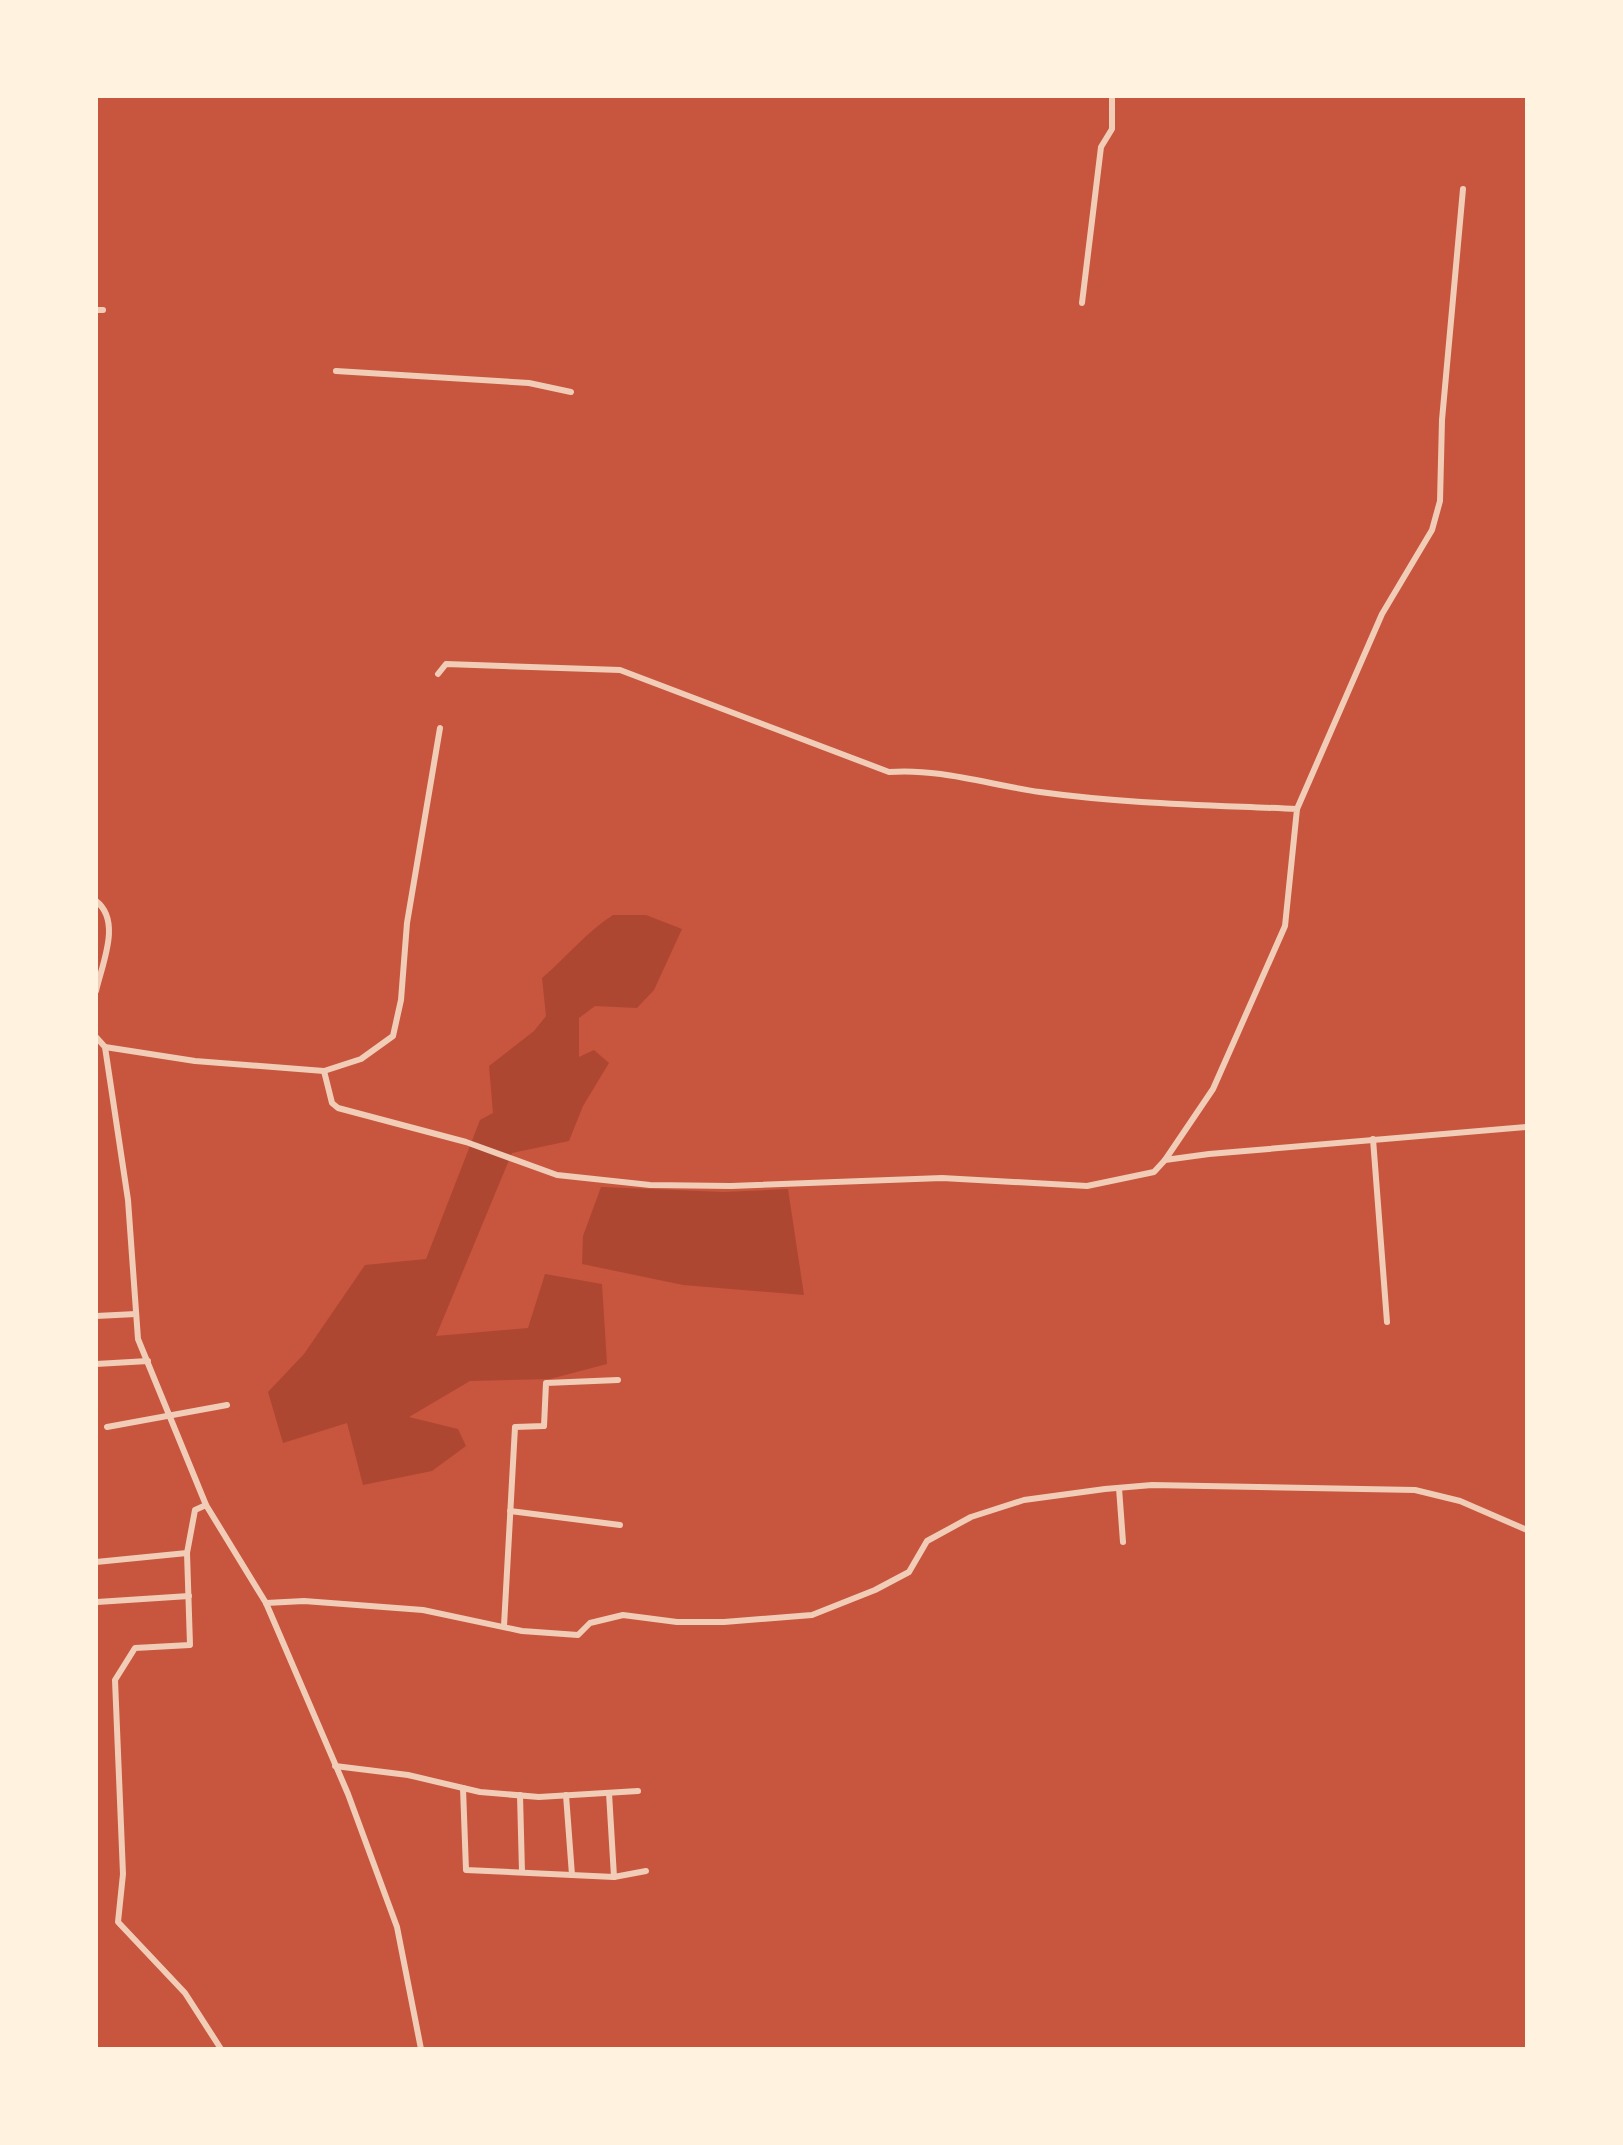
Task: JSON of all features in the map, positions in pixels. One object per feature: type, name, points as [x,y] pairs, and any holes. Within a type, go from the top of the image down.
[{"type":"street","points":[[1082,303],[1101,147],[1112,129],[1112,96]]},
{"type":"street","points":[[324,1071],[332,1103],[338,1108],[466,1142],[557,1175],[605,1182],[731,1186],[942,1178],[1087,1186],[1154,1172],[1213,1089],[1281,936],[1297,809],[1382,614],[1432,530],[1440,501],[1442,420],[1463,189]]},
{"type":"street","points":[[336,371],[529,383],[571,392]]},
{"type":"street","points":[[438,674],[446,664],[620,670],[889,772],[915,770],[1117,802],[1297,809]]},
{"type":"street","points":[[105,1047],[195,1061],[324,1071],[361,1059],[393,1036],[401,1000],[407,923],[440,728]]},
{"type":"street","points":[[96,901],[105,908],[111,924],[96,991]]},
{"type":"street","points":[[96,1037],[105,1047],[128,1200],[138,1339],[206,1505],[266,1603],[335,1766],[397,1927],[421,2049]]},
{"type":"street","points":[[1165,1160],[1527,1127]]},
{"type":"street","points":[[1373,1139],[1387,1322]]},
{"type":"street","points":[[96,1316],[136,1314]]},
{"type":"street","points":[[96,1364],[148,1361]]},
{"type":"street","points":[[504,1626],[515,1427],[544,1426],[546,1383],[618,1380]]},
{"type":"street","points":[[107,1427],[227,1405]]},
{"type":"street","points":[[266,1603],[304,1601],[423,1610],[504,1626],[578,1635],[590,1623],[623,1615],[677,1622],[724,1622],[812,1615],[875,1590],[909,1572],[927,1541],[971,1517],[1024,1500],[1119,1488],[1415,1490],[1460,1501],[1527,1530]]},
{"type":"street","points":[[1119,1488],[1123,1542]]},
{"type":"street","points":[[206,1505],[195,1510],[188,1530],[190,1645],[135,1648],[115,1680],[123,1874],[118,1922],[185,1993],[221,2049]]},
{"type":"street","points":[[510,1511],[620,1525]]},
{"type":"street","points":[[96,1562],[187,1553]]},
{"type":"street","points":[[97,1602],[189,1596]]},
{"type":"street","points":[[335,1766],[408,1775],[463,1788],[520,1795],[638,1791]]},
{"type":"street","points":[[463,1788],[466,1870],[614,1877],[646,1871]]},
{"type":"street","points":[[609,1793],[614,1877]]},
{"type":"street","points":[[520,1795],[522,1872]]},
{"type":"street","points":[[566,1795],[572,1875]]},
{"type":"shaded area","points":[[613,915],[646,915],[682,929],[654,990],[637,1008],[595,1006],[579,1018],[579,1057],[594,1050],[609,1063],[583,1106],[569,1141],[512,1153],[436,1336],[528,1328],[545,1274],[602,1284],[607,1364],[550,1379],[470,1381],[409,1417],[458,1429],[466,1446],[432,1471],[363,1485],[347,1423],[283,1443],[268,1392],[304,1354],[365,1265],[426,1259],[480,1120],[493,1113],[489,1066],[534,1031],[546,1016],[542,978]]},
{"type":"shaded area","points":[[601,1187],[724,1192],[788,1189],[804,1295],[683,1285],[582,1264],[583,1236]]}]
